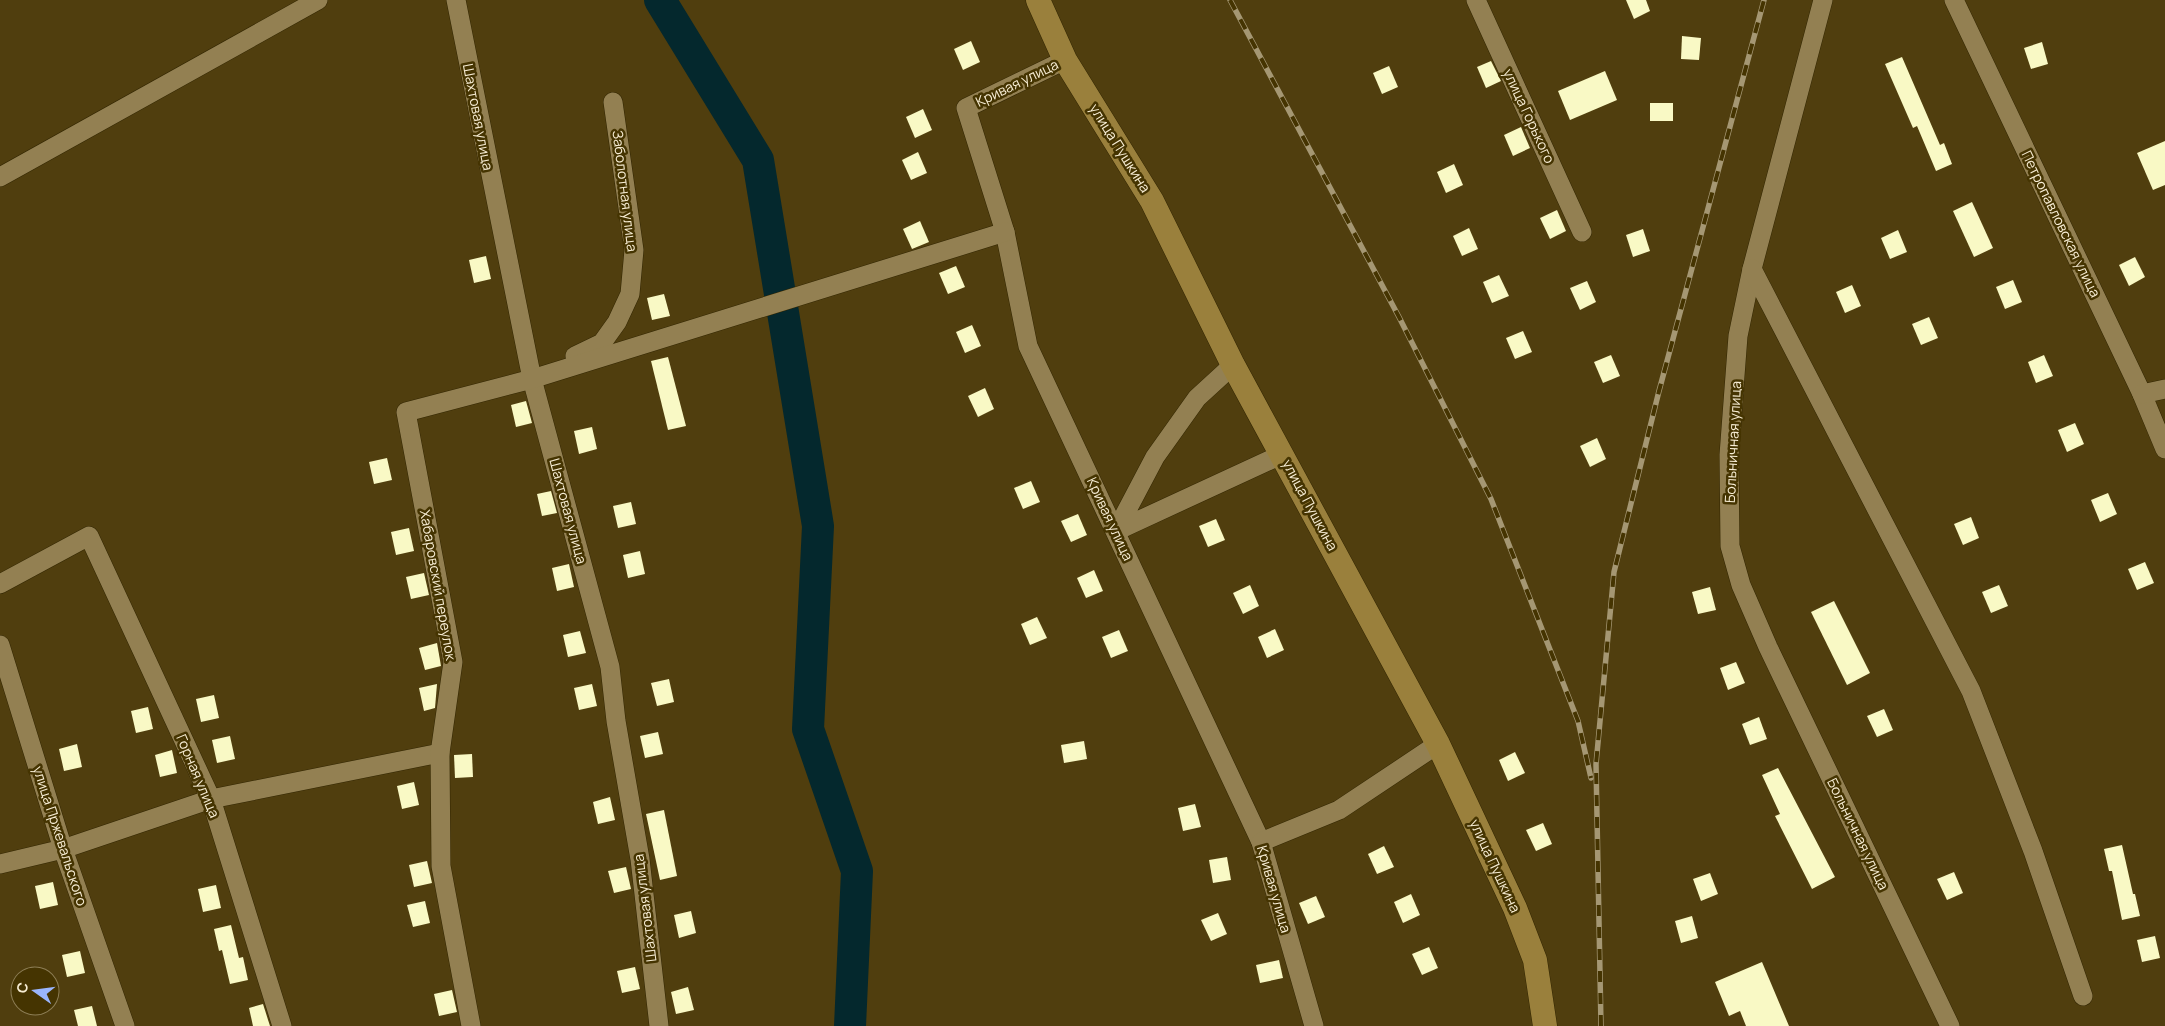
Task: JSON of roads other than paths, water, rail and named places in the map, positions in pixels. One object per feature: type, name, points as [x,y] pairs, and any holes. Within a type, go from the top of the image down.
[{"type":"main road","name":"улица Пушкина","points":[[1038,0],[1065,60],[1152,201],[1233,365],[1283,454],[1438,744],[1518,916],[1534,960],[1546,1026]]},
{"type":"street","points":[[0,177],[318,0]]},
{"type":"street","name":"Шахтовая улица","points":[[456,0],[532,379],[610,667],[616,721],[640,859],[659,1026]]},
{"type":"street","name":"улица Горького","points":[[1476,0],[1582,232]]},
{"type":"street","name":"Больничная улица","points":[[1823,0],[1752,269],[1738,336],[1729,455],[1730,546],[1741,584],[1768,647],[1950,1026]]},
{"type":"street","name":"Петропавловская улица","points":[[1954,0],[2142,394],[2165,448]]},
{"type":"street","name":"Кривая улица","points":[[1065,60],[966,108],[1005,232],[1028,346],[1261,842],[1314,1026]]},
{"type":"street","name":"Заболотная улица","points":[[532,379],[602,343],[617,322],[630,294],[634,250],[613,102]]},
{"type":"street","points":[[532,379],[1005,232]]},
{"type":"street","points":[[1752,269],[1971,691],[2034,851],[2083,996]]},
{"type":"street","points":[[1116,531],[1154,457],[1197,398],[1233,365]]},
{"type":"street","name":"Хабаровский переулок","points":[[471,1026],[441,866],[440,753],[453,662],[406,412],[532,379]]},
{"type":"street","points":[[2142,394],[2165,389]]},
{"type":"street","points":[[1116,531],[1283,454]]},
{"type":"street","name":"Горная улица","points":[[0,584],[89,536],[211,799],[282,1026]]},
{"type":"street","name":"улица Пржевальского","points":[[0,644],[63,849],[125,1026]]},
{"type":"street","points":[[1261,842],[1339,810],[1438,744]]},
{"type":"street","points":[[0,864],[63,849],[211,799],[440,753]]},
{"type":"waterway","points":[[660,0],[758,160],[818,526],[808,729],[857,871],[850,1026]]},
{"type":"railway","points":[[1230,0],[1399,317],[1491,499],[1578,721],[1591,778]]},
{"type":"railway","points":[[1601,1026],[1596,764],[1614,572],[1659,391],[1764,0]]}]
